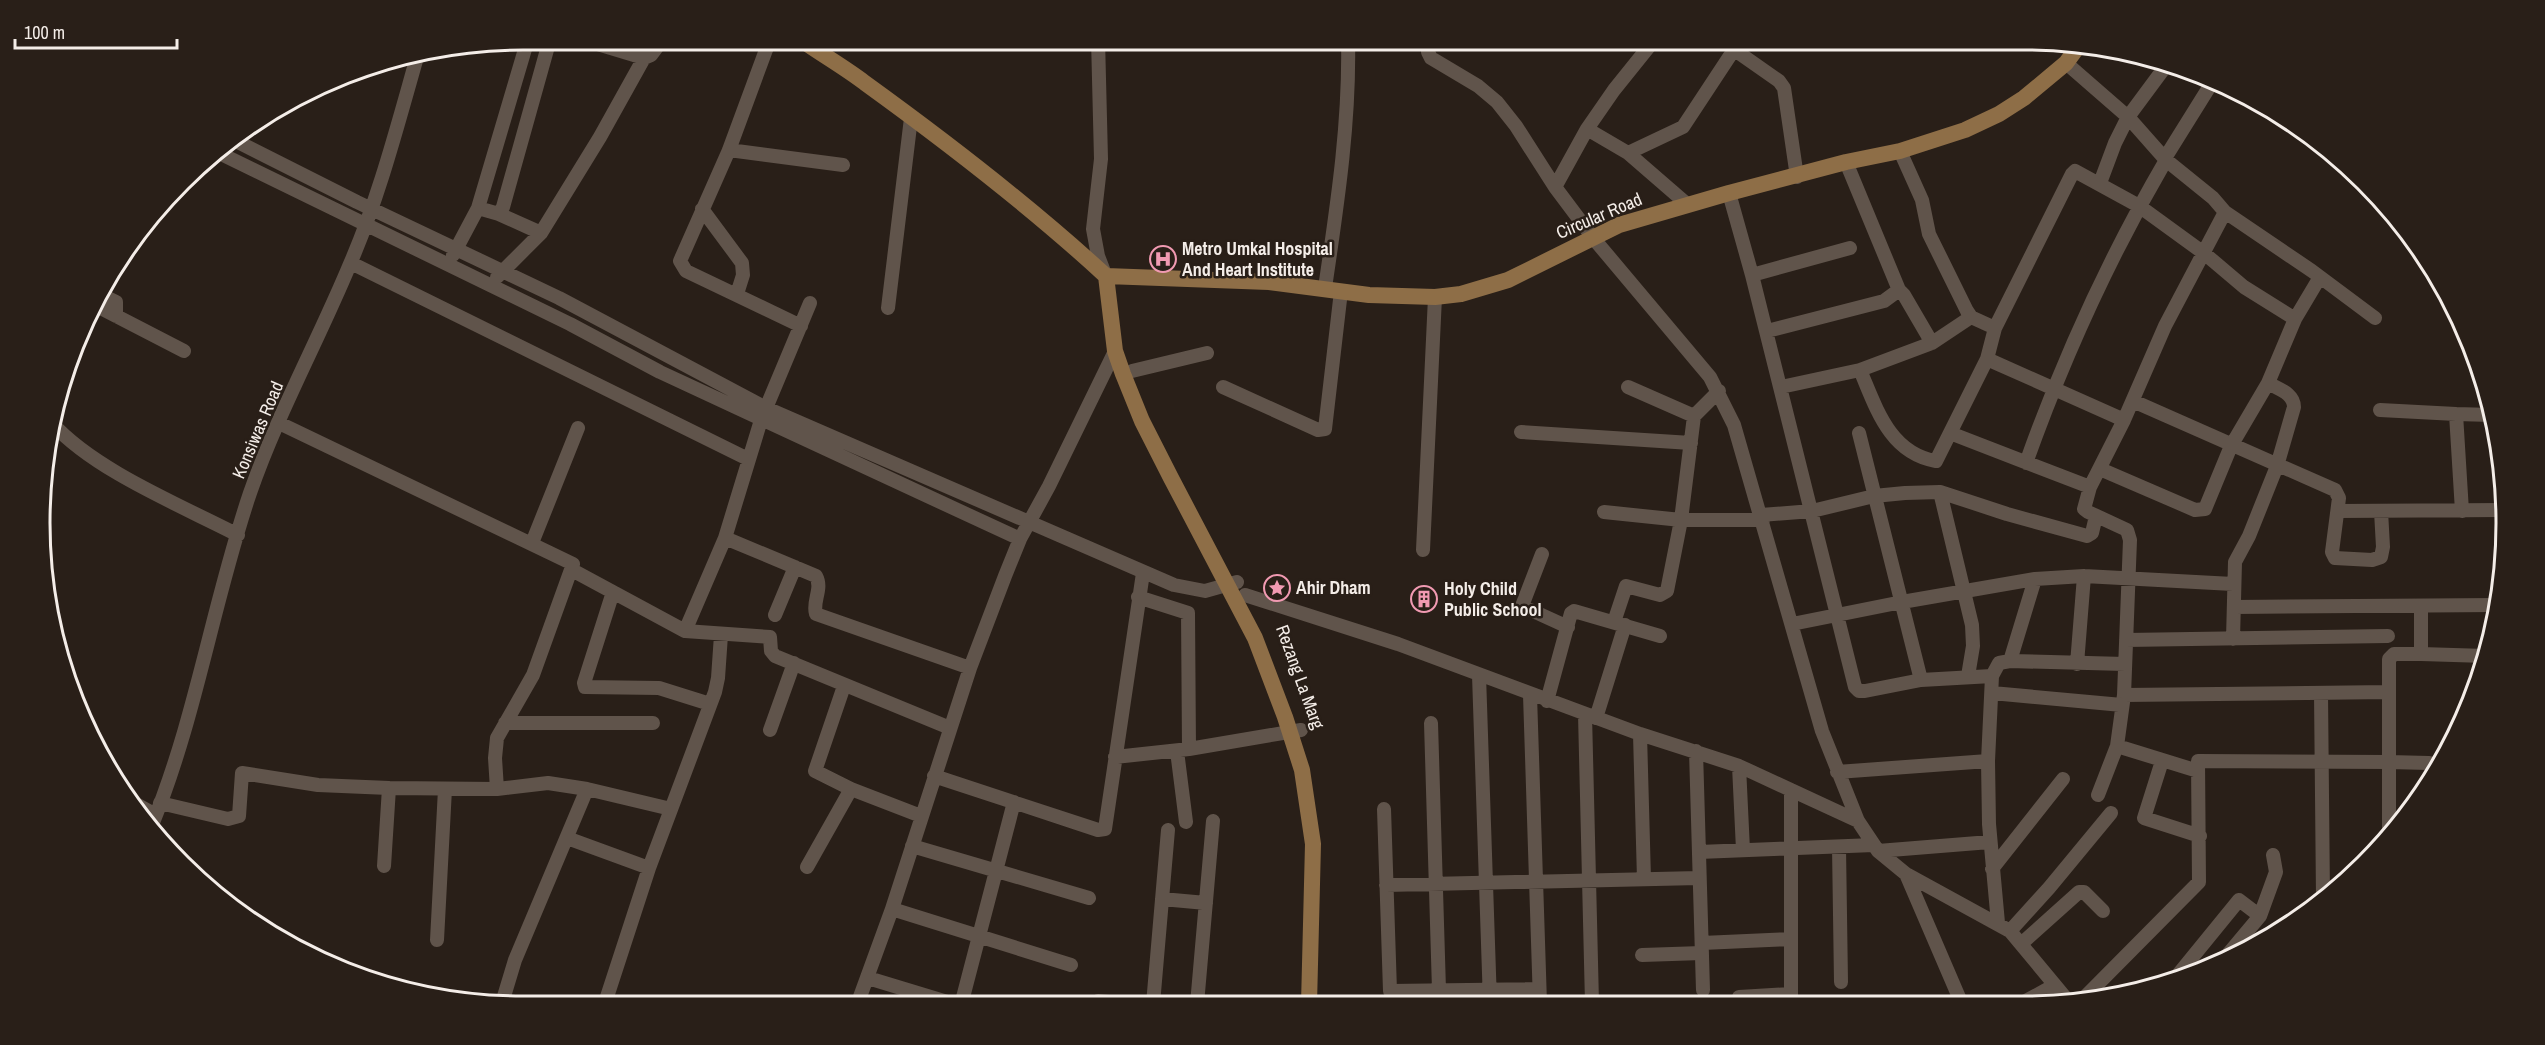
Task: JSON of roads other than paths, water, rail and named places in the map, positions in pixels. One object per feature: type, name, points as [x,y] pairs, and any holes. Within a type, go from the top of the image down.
[{"type":"main road","points":[[816,50],[863,81],[1051,227],[1106,276]]},
{"type":"main road","name":"Circular Road","points":[[1106,276],[1269,282],[1369,295],[1435,297],[1461,294],[1508,280],[1619,225],[1846,162],[1900,151],[1965,130],[1999,114],[2024,98],[2066,63],[2073,53]]},
{"type":"main road","name":"Rezang La Marg","points":[[1106,276],[1114,351],[1142,421],[1237,587],[1257,616],[1295,731],[1317,788],[1323,892],[1317,996]]},
{"type":"main road","name":"Rezang La Marg","points":[[1111,324],[1194,511]]},
{"type":"main road","name":"Rezang La Marg","points":[[1295,731],[1313,844],[1309,996]]},
{"type":"street","points":[[447,265],[458,249],[478,208],[525,50]]},
{"type":"street","points":[[499,214],[503,207],[547,50]]},
{"type":"street","points":[[617,50],[644,58]]},
{"type":"street","points":[[488,285],[541,233],[589,155],[644,58],[655,50]]},
{"type":"street","points":[[766,50],[729,150],[682,255],[681,265],[686,271],[801,326]]},
{"type":"street","points":[[1098,50],[1101,165],[1093,229],[1098,256],[1106,276]]},
{"type":"street","points":[[1223,387],[1318,430],[1325,429],[1347,50]]},
{"type":"street","points":[[1428,50],[1431,58],[1478,86],[1497,102],[1594,239],[1719,391],[1734,425],[1822,731],[1858,821],[1876,848],[1906,874],[2004,927],[2061,993]]},
{"type":"street","points":[[1555,187],[1587,129],[1647,50]]},
{"type":"street","points":[[1628,153],[1683,127],[1734,50]]},
{"type":"street","points":[[1745,50],[1784,88],[1797,177]]},
{"type":"street","name":"Konsiwas Road","points":[[156,814],[262,460],[351,263],[372,209],[415,62]]},
{"type":"street","points":[[2066,63],[2128,117],[2165,159],[2213,198],[2225,212],[2375,318]]},
{"type":"street","points":[[2100,183],[2115,143],[2128,117],[2162,71]]},
{"type":"street","points":[[2026,463],[2052,388],[2139,206],[2209,88]]},
{"type":"street","points":[[888,308],[911,118]]},
{"type":"street","points":[[1587,129],[1628,153],[1688,205]]},
{"type":"street","points":[[240,143],[559,298],[764,414],[1029,522],[1143,573],[1197,591],[1237,587],[1398,644],[1530,695],[1739,766],[1858,821]]},
{"type":"street","points":[[729,150],[843,165]]},
{"type":"street","points":[[1900,151],[1922,200],[1929,234],[1971,317],[1995,328]]},
{"type":"street","points":[[224,156],[365,226],[764,414],[1020,538]]},
{"type":"street","points":[[1846,162],[1899,290],[1904,294],[1932,343]]},
{"type":"street","points":[[1860,370],[1883,423],[1896,440],[1905,448],[1936,461],[1987,359],[1995,328],[2075,171],[2139,206],[2205,254],[2244,287],[2295,319]]},
{"type":"street","points":[[1729,193],[1767,331],[1856,687],[1859,691],[1921,680],[1992,676]]},
{"type":"street","points":[[478,208],[499,214],[541,233]]},
{"type":"street","points":[[702,209],[742,263],[743,274],[737,294]]},
{"type":"street","points":[[2098,795],[2117,746],[2123,700],[2130,540],[2127,530],[2085,509],[2090,488],[2133,401],[2165,326],[2205,254],[2225,212]]},
{"type":"street","points":[[1752,275],[1850,248]]},
{"type":"street","points":[[351,263],[748,459]]},
{"type":"street","points":[[2100,469],[2201,511],[2208,503],[2231,446],[2268,383],[2295,319],[2320,277]]},
{"type":"street","points":[[1767,331],[1884,301],[1899,290]]},
{"type":"street","points":[[107,297],[116,302],[116,316]]},
{"type":"street","points":[[1423,550],[1435,297]]},
{"type":"street","points":[[685,631],[725,538],[764,414],[810,303]]},
{"type":"street","points":[[101,308],[184,351]]},
{"type":"street","points":[[1781,387],[1860,370],[1932,343],[1971,317]]},
{"type":"street","points":[[861,996],[892,909],[970,668],[1020,538],[1083,418],[1114,351]]},
{"type":"street","points":[[1132,371],[1207,353]]},
{"type":"street","points":[[1987,359],[2124,420]]},
{"type":"street","points":[[2233,639],[2235,562],[2249,536],[2277,466],[2294,401],[2290,396],[2268,383]]},
{"type":"street","points":[[1628,387],[1694,417]]},
{"type":"street","points":[[1592,996],[1589,880],[1591,716],[1619,623],[1626,586],[1660,595],[1667,591],[1681,520],[1694,417],[1719,391]]},
{"type":"street","points":[[2133,401],[2335,490],[2339,498],[2332,556],[2340,559],[2378,559],[2382,553],[2381,511]]},
{"type":"street","points":[[2380,410],[2482,415]]},
{"type":"street","points":[[2456,414],[2462,511]]},
{"type":"street","points":[[279,423],[571,562],[572,570],[533,675],[495,745],[497,789]]},
{"type":"street","points":[[532,543],[578,428]]},
{"type":"street","points":[[59,431],[70,443],[109,467],[238,534]]},
{"type":"street","points":[[1521,432],[1691,443]]},
{"type":"street","points":[[1859,433],[1921,680]]},
{"type":"street","points":[[1950,433],[2090,488]]},
{"type":"street","points":[[1940,492],[1965,591],[1973,635],[1968,676]]},
{"type":"street","points":[[1604,512],[1681,520],[1762,518],[1812,511],[1874,496],[1940,492],[2086,536],[2092,533],[2096,516]]},
{"type":"street","points":[[2338,511],[2495,510]]},
{"type":"street","points":[[725,538],[816,576],[820,585],[814,611],[816,614],[970,668]]},
{"type":"street","points":[[1542,554],[1522,606],[1568,627]]},
{"type":"street","points":[[775,615],[795,567]]},
{"type":"street","points":[[572,570],[685,631],[770,637],[772,654],[844,686],[950,728]]},
{"type":"street","points":[[934,776],[1102,830],[1107,824],[1143,573]]},
{"type":"street","points":[[1792,624],[2035,579],[2084,576],[2233,584]]},
{"type":"street","points":[[2077,664],[2084,576]]},
{"type":"street","points":[[2010,661],[2035,579]]},
{"type":"street","points":[[1186,822],[1183,750],[1188,613],[1197,591]]},
{"type":"street","points":[[613,592],[584,683],[585,687],[658,688],[710,704]]},
{"type":"street","points":[[1138,597],[1188,613]]},
{"type":"street","points":[[2234,607],[2488,605]]},
{"type":"street","points":[[2421,606],[2421,654]]},
{"type":"street","points":[[1547,701],[1574,611],[1660,636]]},
{"type":"street","points":[[607,996],[649,868],[710,704],[718,678],[721,635]]},
{"type":"street","points":[[2126,640],[2388,636]]},
{"type":"street","points":[[2389,821],[2391,655],[2476,656]]},
{"type":"street","points":[[2004,927],[1992,869],[1990,842],[1988,762],[1992,676],[1999,663],[2010,661],[2125,664]]},
{"type":"street","points":[[770,730],[794,663]]},
{"type":"street","points":[[1479,675],[1490,996]]},
{"type":"street","points":[[844,686],[815,769],[818,774],[851,789],[921,816]]},
{"type":"street","points":[[1992,693],[2123,700],[2389,692]]},
{"type":"street","points":[[2321,693],[2323,887]]},
{"type":"street","points":[[1530,695],[1539,996]]},
{"type":"street","points":[[505,723],[653,723]]},
{"type":"street","points":[[1431,723],[1439,990]]},
{"type":"street","points":[[1115,757],[1183,750],[1295,731]]},
{"type":"street","points":[[1640,734],[1644,879]]},
{"type":"street","points":[[2117,746],[2198,771]]},
{"type":"street","points":[[1696,751],[1703,990]]},
{"type":"street","points":[[2092,990],[2199,882],[2198,763],[2201,759],[2429,763]]},
{"type":"street","points":[[2162,760],[2144,818],[2200,836]]},
{"type":"street","points":[[1837,772],[1988,762]]},
{"type":"street","points":[[1739,766],[1743,850]]},
{"type":"street","points":[[156,814],[228,819],[239,816],[242,773],[310,784],[389,788],[497,789],[548,783],[587,789],[671,809]]},
{"type":"street","points":[[1992,869],[2063,779]]},
{"type":"street","points":[[384,866],[389,788]]},
{"type":"street","points":[[438,940],[445,789]]},
{"type":"street","points":[[504,995],[515,960],[587,789]]},
{"type":"street","points":[[807,867],[851,789]]},
{"type":"street","points":[[1791,790],[1791,996]]},
{"type":"street","points":[[962,996],[1014,802]]},
{"type":"street","points":[[1384,809],[1390,991],[1439,990],[1490,996],[1539,989]]},
{"type":"street","points":[[2004,927],[2049,888],[2110,813]]},
{"type":"street","points":[[1198,996],[1213,821]]},
{"type":"street","points":[[1154,996],[1168,830]]},
{"type":"street","points":[[567,838],[649,868]]},
{"type":"street","points":[[1699,852],[1791,848],[1876,848],[1990,842]]},
{"type":"street","points":[[912,846],[1089,898]]},
{"type":"street","points":[[1839,847],[1841,982]]},
{"type":"street","points":[[2236,945],[2260,916],[2276,872],[2273,855]]},
{"type":"street","points":[[1906,874],[1958,996]]},
{"type":"street","points":[[1386,885],[1700,878]]},
{"type":"street","points":[[2021,944],[2079,892],[2084,892],[2103,911]]},
{"type":"street","points":[[1162,899],[1206,903]]},
{"type":"street","points":[[2185,966],[2237,901],[2242,901],[2260,916]]},
{"type":"street","points":[[892,909],[1071,965]]},
{"type":"street","points":[[1642,955],[1791,939]]},
{"type":"street","points":[[868,978],[929,996]]},
{"type":"street","points":[[2037,995],[2055,985]]},
{"type":"place","name":"Metro Umkal Hospital And Heart Institute","points":[[1163,259]]},
{"type":"place","name":"Ahir Dham","points":[[1277,588]]},
{"type":"place","name":"Holy Child Public School","points":[[1424,599]]}]
